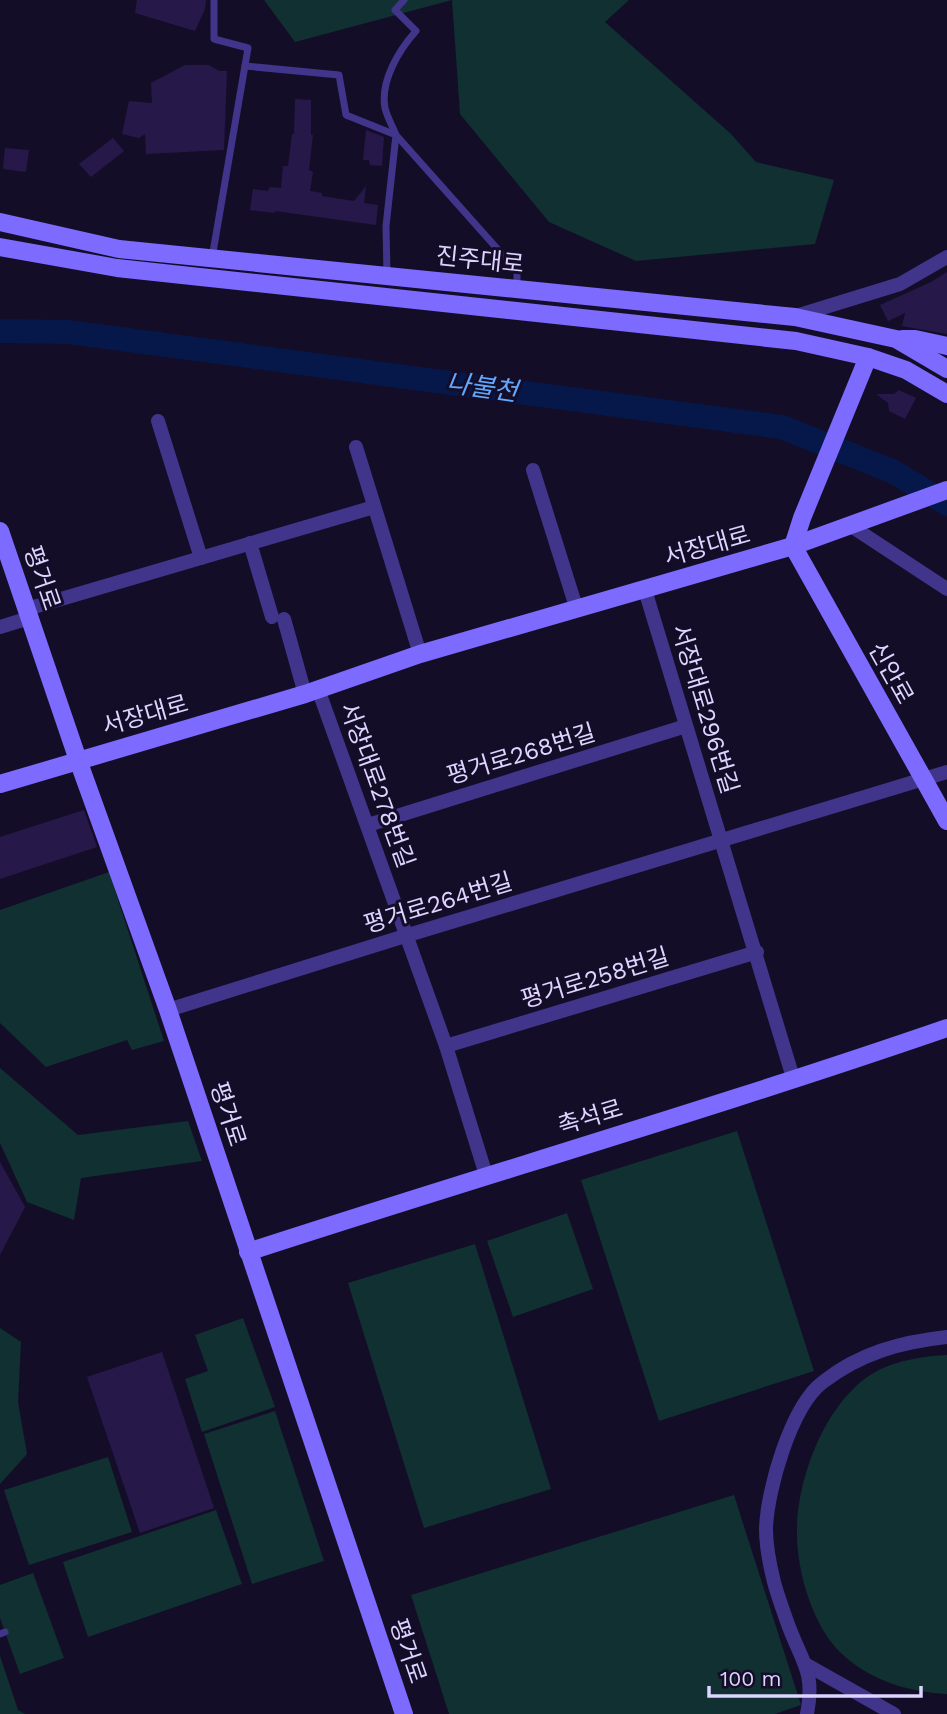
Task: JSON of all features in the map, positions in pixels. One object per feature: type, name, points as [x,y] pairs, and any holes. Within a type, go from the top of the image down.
[{"type":"street","name":"진주대로","points":[[0,222],[119,249],[795,317],[895,339],[947,369]]},
{"type":"street","name":"진주대로","points":[[0,247],[117,268],[796,341],[868,357],[905,370],[947,394]]},
{"type":"street","points":[[795,317],[900,284],[947,257]]},
{"type":"street","points":[[895,339],[915,339],[947,346]]},
{"type":"street","points":[[793,547],[802,518],[868,357]]},
{"type":"street","points":[[158,421],[201,558]]},
{"type":"street","points":[[356,446],[421,654]]},
{"type":"street","points":[[533,470],[576,610]]},
{"type":"street","name":"서장대로","points":[[0,784],[311,692],[421,654],[793,547],[947,490]]},
{"type":"street","points":[[0,627],[28,613],[374,507]]},
{"type":"street","points":[[850,526],[947,589]]},
{"type":"street","name":"평거로","points":[[0,531],[78,760],[168,1010],[404,1714]]},
{"type":"street","points":[[250,543],[278,618],[311,692]]},
{"type":"street","name":"신안로","points":[[793,547],[947,821]]},
{"type":"street","name":"서장대로296번길","points":[[645,590],[794,1081]]},
{"type":"street","name":"서장대로278번길","points":[[311,692],[368,825],[446,1046],[486,1175]]},
{"type":"street","name":"평거로268번길","points":[[368,825],[686,726]]},
{"type":"street","name":"평거로264번길","points":[[168,1010],[947,772]]},
{"type":"street","name":"평거로258번길","points":[[446,1046],[757,952]]},
{"type":"street","name":"촉석로","points":[[248,1252],[486,1175],[794,1081],[947,1028]]},
{"type":"street","points":[[807,1714],[810,1687],[807,1665],[790,1629],[773,1579],[766,1530],[772,1490],[783,1451],[799,1413],[821,1383],[884,1348],[947,1337]]},
{"type":"street","points":[[807,1665],[894,1714]]},
{"type":"lane","points":[[212,258],[248,48],[214,39],[214,0]]},
{"type":"lane","points":[[404,0],[396,10],[416,31],[401,48],[388,76],[385,108],[396,135],[517,271],[517,289]]},
{"type":"lane","points":[[245,66],[339,75],[346,115],[396,135]]},
{"type":"lane","points":[[387,276],[386,226],[396,135]]},
{"type":"green space","points":[[264,0],[452,0],[295,42]]},
{"type":"green space","points":[[452,0],[629,0],[605,22],[731,134],[756,162],[834,180],[815,244],[636,261],[549,222],[460,114]]},
{"type":"green space","points":[[109,872],[164,1041],[132,1050],[127,1040],[46,1067],[0,1023],[0,910]]},
{"type":"green space","points":[[0,1068],[78,1135],[188,1121],[202,1161],[81,1178],[74,1220],[27,1202],[0,1143]]},
{"type":"green space","points":[[737,1131],[814,1371],[659,1421],[581,1180]]},
{"type":"green space","points":[[567,1213],[593,1289],[513,1317],[487,1241]]},
{"type":"green space","points":[[475,1244],[551,1489],[424,1528],[348,1283]]},
{"type":"green space","points":[[243,1318],[275,1407],[202,1432],[185,1379],[208,1371],[195,1335]]},
{"type":"green space","points":[[0,1328],[21,1342],[18,1402],[27,1454],[0,1484]]},
{"type":"green space","points":[[947,1355],[947,1694],[918,1691],[889,1683],[863,1670],[840,1652],[822,1628],[808,1598],[800,1565],[797,1534],[802,1489],[809,1465],[818,1441],[844,1399],[861,1382],[879,1370],[912,1359]]},
{"type":"green space","points":[[275,1411],[324,1561],[252,1584],[204,1434]]},
{"type":"green space","points":[[108,1457],[132,1532],[29,1565],[4,1490]]},
{"type":"green space","points":[[734,1495],[801,1705],[775,1714],[449,1714],[411,1595]]},
{"type":"green space","points":[[216,1510],[242,1584],[88,1637],[63,1562]]},
{"type":"green space","points":[[33,1573],[64,1658],[20,1674],[0,1618],[0,1585]]},
{"type":"green space","points":[[0,1656],[18,1710],[25,1714],[0,1714]]},
{"type":"building","points":[[137,0],[206,0],[195,31],[135,13]]},
{"type":"building","points":[[185,65],[209,65],[219,71],[227,71],[224,150],[146,154],[145,134],[139,138],[122,134],[129,101],[152,103],[151,83]]},
{"type":"building","points":[[295,99],[311,100],[313,135],[309,170],[313,172],[310,191],[322,193],[322,196],[354,201],[366,186],[364,203],[378,205],[376,225],[250,210],[253,189],[268,191],[270,187],[281,188],[283,166],[288,166],[294,134]]},
{"type":"building","points":[[366,130],[384,137],[382,166],[370,165],[369,160],[363,160]]},
{"type":"building","points":[[113,138],[124,151],[91,177],[79,164]]},
{"type":"building","points":[[5,148],[29,150],[26,172],[3,169]]},
{"type":"building","points":[[947,272],[947,334],[902,326],[905,313],[888,321],[880,305]]},
{"type":"building","points":[[899,390],[916,398],[905,419],[889,411],[888,403],[876,394],[894,394]]},
{"type":"building","points":[[84,810],[97,847],[0,879],[0,837]]},
{"type":"building","points":[[0,1162],[25,1207],[0,1255]]},
{"type":"building","points":[[162,1352],[214,1508],[140,1533],[87,1377]]},
{"type":"waterway","name":"나불천","points":[[0,331],[68,332],[782,427],[894,472],[947,504]]}]
